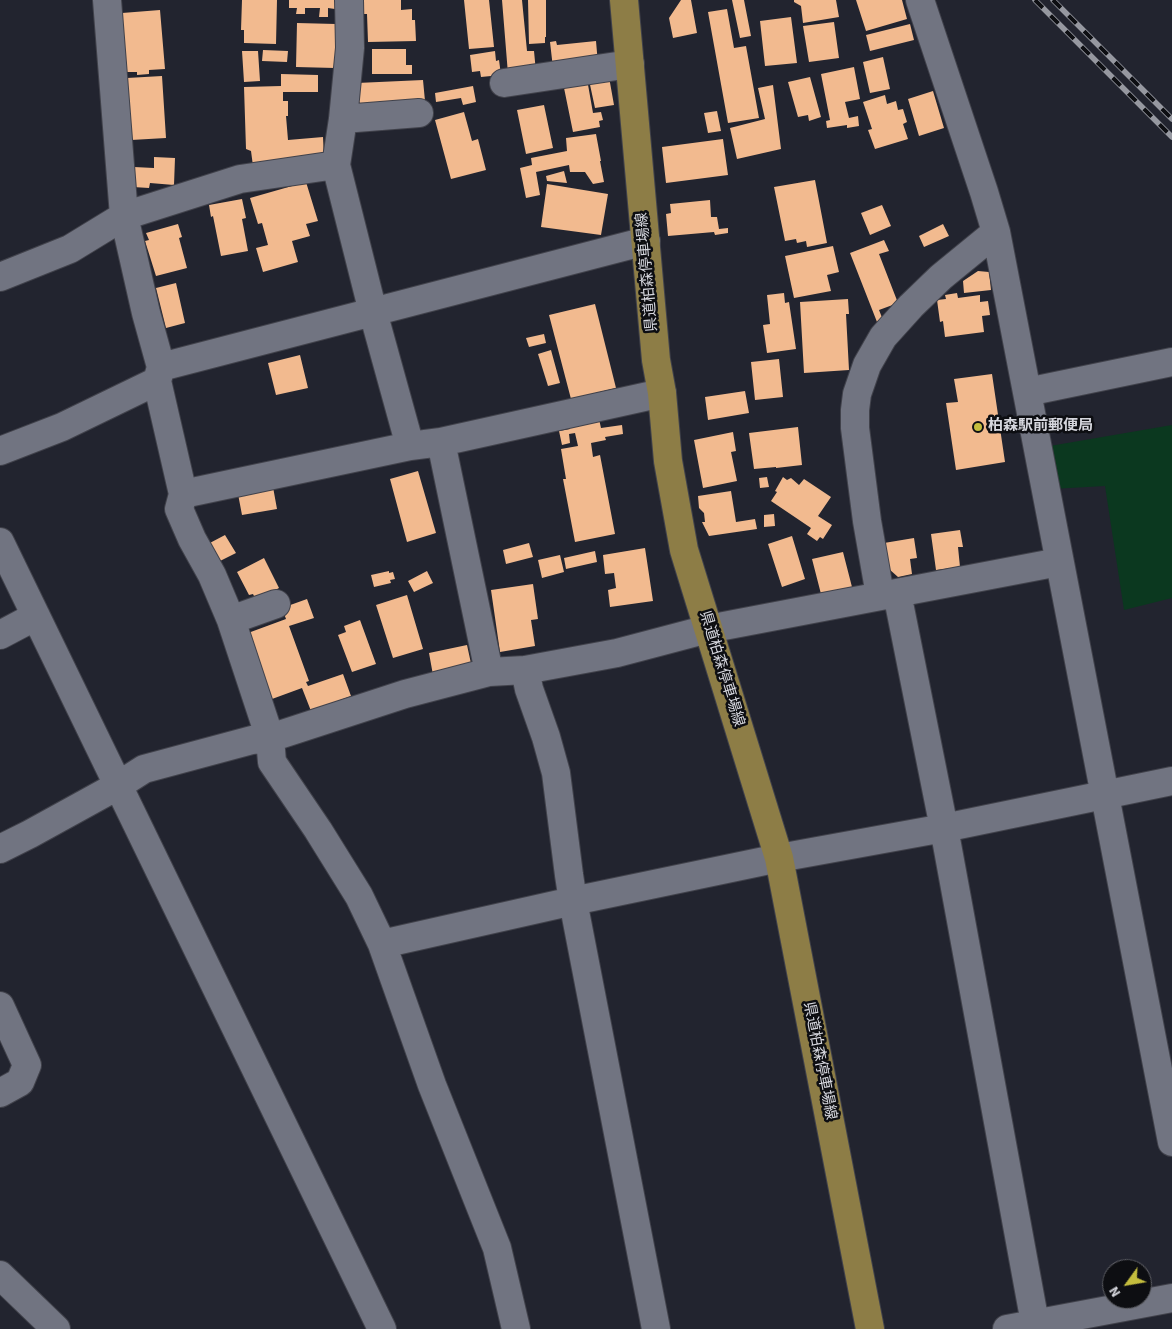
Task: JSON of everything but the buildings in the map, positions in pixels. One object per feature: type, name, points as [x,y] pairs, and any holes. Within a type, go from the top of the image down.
[{"type":"main road","name":"県道柏森停車場線","points":[[624,0],[656,360],[662,393],[668,461],[684,550],[779,858],[870,1329]]},
{"type":"street","points":[[107,0],[124,216],[159,374],[182,494],[179,509],[192,539],[212,575],[231,620],[270,738],[272,762],[318,830],[359,896],[382,944],[432,1085],[496,1248],[516,1329]]},
{"type":"street","points":[[349,0],[350,48],[336,165],[410,446]]},
{"type":"street","points":[[920,0],[996,232],[1172,1142]]},
{"type":"street","points":[[504,83],[630,64]]},
{"type":"street","points":[[343,119],[419,113]]},
{"type":"street","points":[[0,277],[70,249],[124,216],[240,178],[336,165]]},
{"type":"street","points":[[996,232],[941,277],[883,337],[867,365],[857,394],[855,428],[867,521],[889,594],[944,828],[1035,1323]]},
{"type":"street","points":[[0,451],[62,426],[159,374],[374,312],[646,242]]},
{"type":"street","points":[[1027,392],[1172,362]]},
{"type":"street","points":[[182,494],[410,446],[441,442],[662,393]]},
{"type":"street","points":[[441,442],[490,672]]},
{"type":"street","points":[[0,542],[382,1329]]},
{"type":"street","points":[[0,849],[119,785],[144,769],[252,740],[270,738],[405,694],[490,672],[525,670],[617,653],[708,629],[1059,562]]},
{"type":"street","points":[[231,620],[276,604]]},
{"type":"street","points":[[0,635],[36,616]]},
{"type":"street","points":[[525,670],[556,773],[568,875],[656,1329]]},
{"type":"street","points":[[382,944],[573,901],[779,858],[944,828],[1172,782]]},
{"type":"street","points":[[0,1006],[27,1065],[20,1082],[0,1093]]},
{"type":"street","points":[[0,1275],[56,1329]]},
{"type":"street","points":[[1007,1329],[1172,1298]]},
{"type":"green space","points":[[1172,425],[1172,598],[1124,610],[1105,486],[1052,489],[1044,447]]},
{"type":"railway","points":[[1035,0],[1172,137]]},
{"type":"railway","points":[[1053,0],[1172,119]]},
{"type":"place","name":"柏森駅前郵便局","points":[[978,427]]}]
